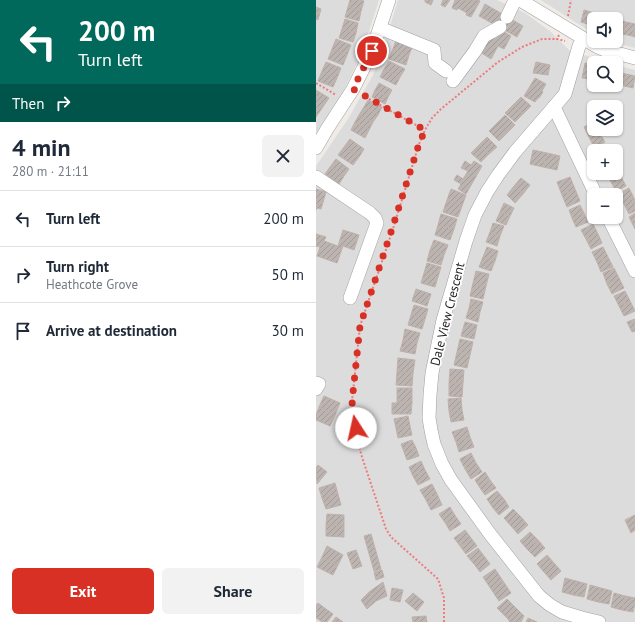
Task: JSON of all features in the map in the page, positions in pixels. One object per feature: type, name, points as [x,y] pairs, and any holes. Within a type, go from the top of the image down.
[{"type":"street","points":[[316,148],[349,95],[372,51],[389,0]]},
{"type":"street","points":[[380,28],[434,50],[435,63],[450,76],[475,51],[484,36],[503,22],[515,0]]},
{"type":"street","points":[[520,0],[583,39],[605,50],[635,58]]},
{"type":"street","name":"Dale View Crescent","points":[[583,39],[579,46],[565,94],[515,152],[498,175],[487,192],[476,215],[466,241],[443,320],[432,373],[429,418],[434,444],[442,464],[451,480],[490,534],[539,596],[562,612],[599,622]]},
{"type":"street","points":[[554,107],[593,188]]},
{"type":"street","points":[[316,177],[370,212],[377,223],[350,298]]},
{"type":"street","points":[[612,224],[635,271]]},
{"type":"street","points":[[316,383],[318,384],[316,389]]},
{"type":"path","points":[[567,22],[571,0]]},
{"type":"path","points":[[444,622],[444,598],[438,579],[391,537],[386,529],[361,454],[352,402],[360,326],[419,144],[432,118],[498,62],[535,41],[542,39],[556,39]]},
{"type":"path","points":[[316,83],[349,95],[425,130]]},
{"type":"shaded area","points":[[316,0],[379,0],[361,55],[342,94],[316,133]]},
{"type":"shaded area","points":[[398,0],[497,0],[525,13],[551,32],[570,51],[587,56],[587,92],[623,92],[623,67],[635,70],[635,622],[316,622],[316,166],[348,119],[373,75],[383,49]]},
{"type":"shaded area","points":[[541,0],[635,0],[635,48],[623,45],[623,12],[587,12],[587,30]]},
{"type":"building","points":[[350,0],[364,1],[361,11],[348,7]]},
{"type":"building","points":[[425,0],[433,0],[431,5],[425,2]]},
{"type":"building","points":[[443,0],[450,0],[445,7],[441,5]]},
{"type":"building","points":[[455,0],[480,1],[471,17],[466,15],[467,13],[458,8],[457,10],[452,8]]},
{"type":"building","points":[[485,4],[523,26],[517,37],[479,16]]},
{"type":"building","points":[[316,7],[321,9],[318,20],[316,19]]},
{"type":"building","points":[[348,7],[361,11],[359,21],[345,17]]},
{"type":"building","points":[[584,10],[591,12],[587,12],[587,24],[581,22]]},
{"type":"building","points":[[345,19],[358,23],[356,33],[342,29]]},
{"type":"building","points":[[623,21],[626,22],[623,34]]},
{"type":"building","points":[[626,22],[635,24],[632,36],[623,34]]},
{"type":"building","points":[[635,26],[635,37],[632,36]]},
{"type":"building","points":[[342,29],[356,33],[353,42],[339,38]]},
{"type":"building","points":[[501,30],[511,36],[504,49],[498,46],[491,59],[480,52],[490,36],[496,39]]},
{"type":"building","points":[[336,39],[351,45],[347,55],[332,49]]},
{"type":"building","points":[[396,40],[413,45],[409,55],[393,49]]},
{"type":"building","points":[[332,49],[347,55],[343,65],[328,59]]},
{"type":"building","points":[[393,49],[409,55],[406,65],[389,59]]},
{"type":"building","points":[[389,61],[405,69],[400,77],[384,69]]},
{"type":"building","points":[[326,62],[341,68],[337,78],[322,71]]},
{"type":"building","points":[[536,62],[550,65],[548,75],[533,73]]},
{"type":"building","points":[[585,63],[587,63],[587,79],[582,78]]},
{"type":"building","points":[[384,69],[400,77],[396,85],[380,77]]},
{"type":"building","points":[[322,71],[337,78],[333,87],[318,81]]},
{"type":"building","points":[[623,73],[626,74],[623,86]]},
{"type":"building","points":[[626,74],[635,76],[633,88],[624,86]]},
{"type":"building","points":[[535,78],[546,84],[542,91],[543,92],[535,102],[524,96]]},
{"type":"building","points":[[379,83],[392,90],[388,97],[375,90]]},
{"type":"building","points":[[316,90],[329,98],[316,117]]},
{"type":"building","points":[[375,90],[388,97],[385,104],[372,97]]},
{"type":"building","points":[[521,97],[531,106],[523,114],[513,105]]},
{"type":"building","points":[[368,100],[382,107],[378,115],[364,107]]},
{"type":"building","points":[[513,105],[523,114],[515,122],[505,113]]},
{"type":"building","points":[[364,107],[378,115],[373,122],[359,115]]},
{"type":"building","points":[[359,115],[373,122],[369,130],[355,122]]},
{"type":"building","points":[[505,115],[515,125],[507,133],[497,123]]},
{"type":"building","points":[[355,122],[369,130],[365,138],[351,130]]},
{"type":"building","points":[[497,123],[507,133],[499,141],[489,131]]},
{"type":"building","points":[[587,126],[587,133],[584,127]]},
{"type":"building","points":[[601,136],[605,142],[601,144],[592,144],[589,137]]},
{"type":"building","points":[[487,137],[497,147],[489,154],[479,145]]},
{"type":"building","points":[[350,139],[364,149],[359,157],[344,147]]},
{"type":"building","points":[[479,145],[489,154],[481,162],[471,153]]},
{"type":"building","points":[[344,147],[359,157],[353,165],[338,155]]},
{"type":"building","points":[[533,150],[547,153],[543,167],[530,164]]},
{"type":"building","points":[[547,153],[560,156],[557,170],[543,167]]},
{"type":"building","points":[[336,159],[349,169],[344,176],[330,167]]},
{"type":"building","points":[[465,161],[471,165],[474,161],[482,166],[466,194],[458,189],[461,184],[454,180],[457,175],[463,179],[468,171],[461,168]]},
{"type":"building","points":[[330,167],[344,176],[339,184],[325,174]]},
{"type":"building","points":[[570,177],[575,189],[562,195],[557,182]]},
{"type":"building","points":[[521,178],[530,185],[523,194],[514,186]]},
{"type":"building","points":[[610,180],[623,180],[626,186],[622,188],[614,188]]},
{"type":"building","points":[[514,186],[523,194],[515,203],[507,195]]},
{"type":"building","points":[[629,188],[634,198],[624,204],[623,191]]},
{"type":"building","points":[[316,189],[326,192],[321,209],[317,208],[316,210]]},
{"type":"building","points":[[451,189],[466,195],[462,206],[447,200]]},
{"type":"building","points":[[575,189],[580,201],[567,207],[562,195]]},
{"type":"building","points":[[634,198],[635,211],[629,214],[624,204]]},
{"type":"building","points":[[447,200],[462,206],[458,217],[443,212]]},
{"type":"building","points":[[504,203],[514,208],[510,216],[500,212]]},
{"type":"building","points":[[580,205],[584,213],[572,218],[569,210]]},
{"type":"building","points":[[500,212],[510,216],[506,225],[496,221]]},
{"type":"building","points":[[584,213],[587,222],[576,227],[572,218]]},
{"type":"building","points":[[635,213],[635,229],[629,217]]},
{"type":"building","points":[[441,214],[457,219],[454,229],[438,225]]},
{"type":"building","points":[[493,223],[504,226],[500,236],[490,232]]},
{"type":"building","points":[[593,224],[598,234],[586,239],[581,230]]},
{"type":"building","points":[[438,225],[454,229],[450,240],[435,235]]},
{"type":"building","points":[[343,230],[359,235],[354,250],[343,246],[337,263],[317,256],[320,247],[316,246],[316,234],[326,237],[324,241],[338,246]]},
{"type":"building","points":[[490,232],[500,236],[497,246],[486,242]]},
{"type":"building","points":[[598,234],[602,243],[591,249],[586,239]]},
{"type":"building","points":[[434,240],[448,245],[444,255],[430,250]]},
{"type":"building","points":[[487,247],[498,251],[495,261],[483,257]]},
{"type":"building","points":[[603,247],[608,257],[597,262],[592,252]]},
{"type":"building","points":[[430,250],[444,255],[441,265],[427,261]]},
{"type":"building","points":[[483,257],[495,261],[491,271],[479,267]]},
{"type":"building","points":[[608,257],[613,267],[601,272],[597,262]]},
{"type":"building","points":[[427,263],[441,267],[438,277],[424,273]]},
{"type":"building","points":[[614,268],[619,278],[607,284],[603,273]]},
{"type":"building","points":[[476,271],[489,274],[486,286],[473,283]]},
{"type":"building","points":[[424,273],[438,277],[435,287],[421,283]]},
{"type":"building","points":[[619,278],[624,288],[612,294],[607,284]]},
{"type":"building","points":[[473,283],[486,286],[483,299],[470,296]]},
{"type":"building","points":[[416,289],[431,294],[427,306],[412,301]]},
{"type":"building","points":[[625,291],[630,301],[619,306],[614,296]]},
{"type":"building","points":[[471,299],[483,302],[480,312],[469,308]]},
{"type":"building","points":[[630,301],[635,311],[624,316],[619,306]]},
{"type":"building","points":[[414,305],[428,309],[425,319],[411,315]]},
{"type":"building","points":[[469,308],[480,312],[478,322],[466,318]]},
{"type":"building","points":[[411,315],[425,319],[422,329],[408,325]]},
{"type":"building","points":[[635,319],[635,331],[632,332],[627,322]]},
{"type":"building","points":[[465,322],[477,325],[474,339],[461,336]]},
{"type":"building","points":[[405,329],[420,333],[417,343],[403,340]]},
{"type":"building","points":[[460,339],[473,342],[470,355],[457,352]]},
{"type":"building","points":[[403,340],[417,343],[415,354],[400,351]]},
{"type":"building","points":[[457,352],[470,355],[467,368],[454,365]]},
{"type":"building","points":[[398,358],[415,360],[413,373],[397,372]]},
{"type":"building","points":[[450,369],[464,370],[463,383],[449,383]]},
{"type":"building","points":[[397,372],[413,373],[412,386],[396,385]]},
{"type":"building","points":[[449,383],[463,383],[462,397],[449,396]]},
{"type":"building","points":[[397,388],[412,388],[412,402],[397,402]]},
{"type":"building","points":[[324,396],[340,403],[335,415],[319,407]]},
{"type":"building","points":[[461,398],[462,410],[449,411],[448,399]]},
{"type":"building","points":[[412,402],[411,414],[392,414],[392,403]]},
{"type":"building","points":[[319,407],[335,415],[330,426],[316,420]]},
{"type":"building","points":[[462,410],[464,420],[451,422],[449,411]]},
{"type":"building","points":[[408,416],[410,426],[396,428],[394,419]]},
{"type":"building","points":[[410,426],[412,435],[398,438],[396,428]]},
{"type":"building","points":[[467,427],[470,437],[456,442],[452,432]]},
{"type":"building","points":[[470,437],[474,447],[459,452],[456,442]]},
{"type":"building","points":[[412,440],[416,448],[404,452],[401,444]]},
{"type":"building","points":[[416,448],[419,456],[407,460],[404,452]]},
{"type":"building","points":[[471,453],[476,463],[465,469],[460,459]]},
{"type":"building","points":[[421,461],[425,470],[413,476],[409,467]]},
{"type":"building","points":[[476,463],[482,472],[471,479],[465,469]]},
{"type":"building","points":[[318,465],[327,472],[317,484],[316,468]]},
{"type":"building","points":[[425,470],[430,479],[418,485],[413,476]]},
{"type":"building","points":[[485,472],[490,480],[480,488],[475,480]]},
{"type":"building","points":[[490,480],[496,488],[485,495],[480,488]]},
{"type":"building","points":[[335,483],[338,494],[322,498],[319,488]]},
{"type":"building","points":[[432,484],[437,494],[426,500],[420,490]]},
{"type":"building","points":[[497,491],[504,499],[493,508],[487,499]]},
{"type":"building","points":[[338,494],[341,505],[326,509],[322,498]]},
{"type":"building","points":[[437,494],[442,505],[431,510],[426,500]]},
{"type":"building","points":[[504,499],[509,507],[499,515],[493,508]]},
{"type":"building","points":[[450,507],[456,517],[446,524],[439,514]]},
{"type":"building","points":[[513,509],[521,517],[511,526],[504,518]]},
{"type":"building","points":[[327,514],[344,515],[344,526],[326,525]]},
{"type":"building","points":[[635,515],[635,530],[631,533],[625,520]]},
{"type":"building","points":[[456,517],[461,524],[450,531],[446,524]]},
{"type":"building","points":[[521,517],[528,525],[518,534],[511,526]]},
{"type":"building","points":[[326,525],[344,526],[344,537],[326,536]]},
{"type":"building","points":[[465,530],[471,538],[460,546],[454,538]]},
{"type":"building","points":[[530,532],[538,540],[527,549],[520,541]]},
{"type":"building","points":[[371,534],[381,569],[374,571],[364,536]]},
{"type":"building","points":[[471,538],[477,546],[466,554],[460,546]]},
{"type":"building","points":[[538,540],[545,548],[535,557],[527,549]]},
{"type":"building","points":[[327,546],[343,555],[338,565],[322,557]]},
{"type":"building","points":[[478,548],[484,556],[474,564],[467,556]]},
{"type":"building","points":[[356,550],[362,566],[353,569],[347,553]]},
{"type":"building","points":[[547,555],[554,563],[544,572],[537,564]]},
{"type":"building","points":[[484,556],[490,564],[480,572],[474,564]]},
{"type":"building","points":[[322,557],[338,565],[333,575],[317,567]]},
{"type":"building","points":[[554,563],[561,571],[551,580],[544,572]]},
{"type":"building","points":[[495,569],[503,581],[491,589],[483,577]]},
{"type":"building","points":[[382,570],[384,577],[376,580],[374,572]]},
{"type":"building","points":[[565,578],[576,581],[573,595],[562,592]]},
{"type":"building","points":[[503,581],[511,593],[499,601],[491,589]]},
{"type":"building","points":[[576,581],[587,584],[584,597],[573,595]]},
{"type":"building","points":[[383,582],[387,596],[376,601],[369,592]]},
{"type":"building","points":[[590,585],[601,588],[598,602],[587,599]]},
{"type":"building","points":[[392,588],[403,590],[400,602],[390,600]]},
{"type":"building","points":[[601,588],[612,591],[609,604],[598,602]]},
{"type":"building","points":[[369,592],[376,601],[367,609],[361,600]]},
{"type":"building","points":[[413,593],[424,602],[417,611],[405,601]]},
{"type":"building","points":[[614,593],[625,596],[622,610],[611,607]]},
{"type":"building","points":[[625,596],[635,598],[633,612],[622,610]]},
{"type":"building","points":[[507,599],[518,610],[508,619],[497,608]]},
{"type":"building","points":[[318,603],[326,609],[318,619],[316,618],[316,606]]},
{"type":"building","points":[[326,609],[333,614],[327,622],[322,622],[318,619]]},
{"type":"building","points":[[518,610],[524,616],[521,622],[510,622],[508,619]]},
{"type":"building","points":[[426,616],[427,622],[413,622],[412,617]]},
{"type":"building","points":[[336,617],[343,622],[332,622]]},
{"type":"building","points":[[528,618],[537,622],[526,622]]},
{"type":"route","points":[[356,428],[352,402],[360,326],[419,144],[425,130],[353,89],[372,51]]}]
